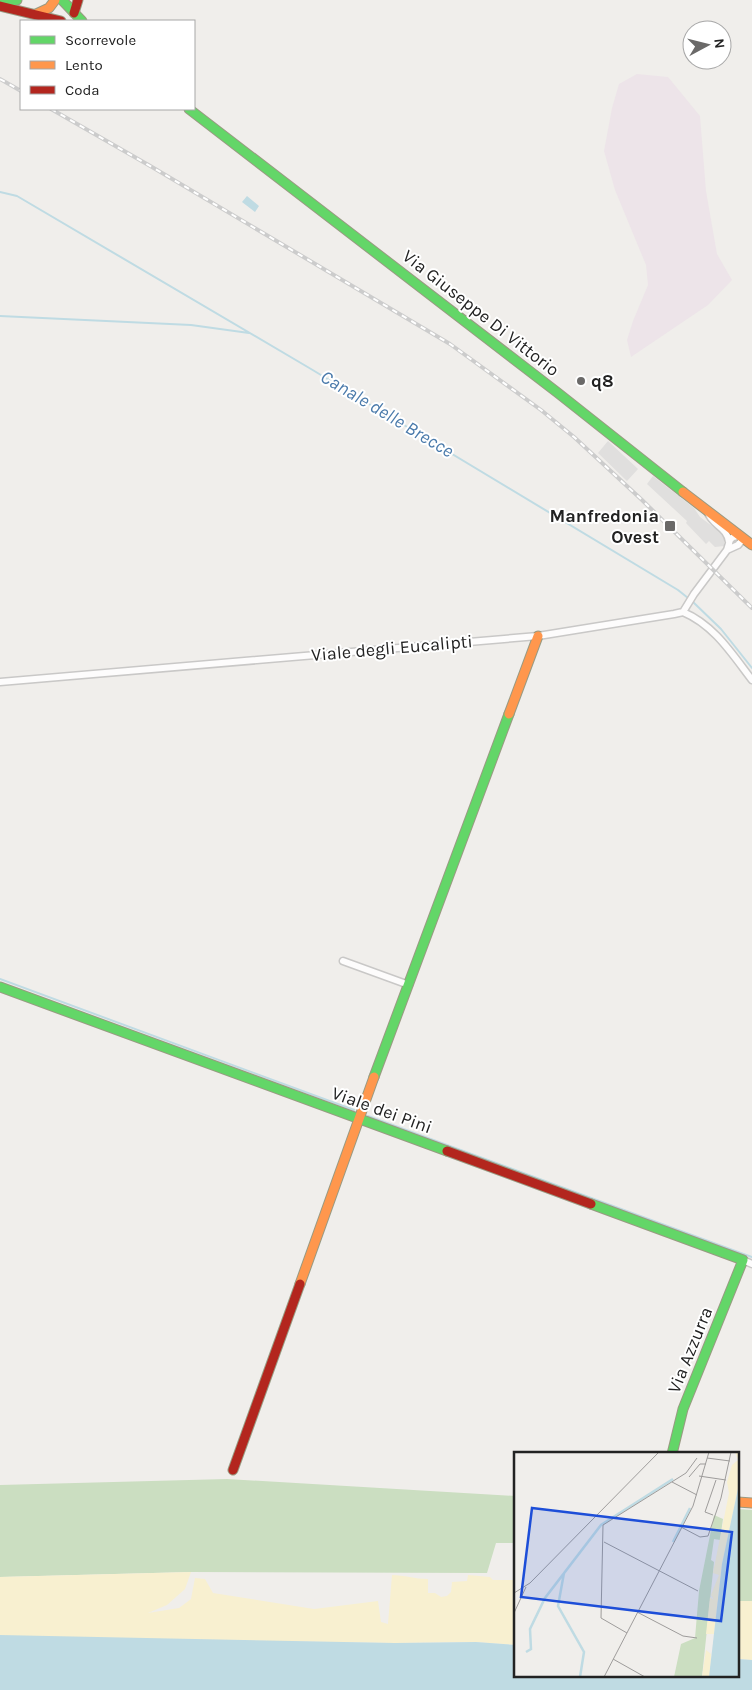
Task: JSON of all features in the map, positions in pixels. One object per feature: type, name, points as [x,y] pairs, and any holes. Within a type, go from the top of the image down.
[{"type":"street","points":[[0,5],[17,0]]},
{"type":"street","points":[[33,14],[48,9],[55,0]]},
{"type":"street","points":[[62,0],[81,20]]},
{"type":"street","points":[[74,14],[78,0]]},
{"type":"street","points":[[0,5],[57,20]]},
{"type":"street","name":"Via Giuseppe Di Vittorio","points":[[190,110],[543,381],[752,545]]},
{"type":"street","points":[[708,511],[710,520],[726,533],[729,542]]},
{"type":"street","points":[[727,550],[738,545],[742,537],[733,537],[729,542],[727,550],[685,609],[712,629],[752,680]]},
{"type":"street","name":"Viale degli Eucalipti","points":[[0,682],[538,636],[674,614],[685,609]]},
{"type":"street","points":[[233,1470],[359,1118],[538,636]]},
{"type":"street","points":[[343,961],[409,985]]},
{"type":"street","name":"Viale dei Pini","points":[[0,987],[748,1262]]},
{"type":"street","name":"Via Azzurra","points":[[672,1452],[676,1430],[684,1409],[748,1262]]},
{"type":"shaded area","points":[[637,74],[668,77],[700,116],[706,191],[717,254],[732,280],[708,305],[631,357],[627,340],[648,285],[646,265],[615,190],[604,151],[612,108],[619,84]]},
{"type":"shaded area","points":[[608,441],[638,469],[627,481],[598,453]]},
{"type":"shaded area","points":[[653,476],[694,508],[700,517],[720,532],[724,537],[724,546],[715,547],[709,541],[706,544],[686,523],[687,521],[647,484]]},
{"type":"green space","points":[[227,1479],[514,1496],[514,1543],[496,1543],[487,1573],[191,1572],[0,1577],[0,1485]]},
{"type":"green space","points":[[740,1509],[752,1510],[752,1601],[740,1601]]},
{"type":"sand","points":[[191,1572],[185,1589],[167,1605],[148,1613],[179,1608],[191,1599],[195,1578],[205,1579],[213,1593],[314,1609],[378,1601],[381,1622],[388,1624],[392,1575],[428,1579],[428,1593],[435,1593],[441,1597],[447,1596],[451,1592],[452,1582],[467,1581],[468,1575],[490,1577],[493,1580],[514,1580],[514,1645],[476,1642],[395,1643],[0,1637],[0,1577]]},
{"type":"sand","points":[[740,1601],[752,1601],[752,1660],[740,1659]]},
{"type":"water","points":[[247,196],[259,206],[255,212],[242,202]]},
{"type":"water","points":[[0,1635],[395,1643],[476,1642],[514,1645],[514,1678],[740,1678],[740,1659],[752,1660],[752,1690],[0,1690]]},
{"type":"waterway","name":"Canale delle Brecce","points":[[0,192],[17,196],[311,369],[678,590],[688,598]]},
{"type":"waterway","points":[[0,316],[191,325],[249,333]]},
{"type":"waterway","name":"Canale delle Brecce","points":[[692,601],[721,629],[752,668]]},
{"type":"waterway","points":[[0,979],[354,1110]]},
{"type":"waterway","points":[[368,1116],[752,1257]]},
{"type":"railway","points":[[0,79],[20,90]]},
{"type":"railway","points":[[53,110],[450,344],[541,410],[574,437],[642,500],[752,608]]},
{"type":"traffic: fast","points":[[0,3],[17,0]]},
{"type":"traffic: fast","points":[[62,0],[81,20]]},
{"type":"traffic: fast","points":[[190,110],[558,393],[683,492]]},
{"type":"traffic: fast","points":[[374,1077],[509,714]]},
{"type":"traffic: fast","points":[[0,987],[447,1151]]},
{"type":"traffic: fast","points":[[591,1204],[743,1260],[683,1409],[672,1452]]},
{"type":"traffic: slow","points":[[36,14],[49,8],[55,0]]},
{"type":"traffic: slow","points":[[683,492],[752,545]]},
{"type":"traffic: slow","points":[[509,714],[538,636]]},
{"type":"traffic: slow","points":[[300,1284],[374,1077]]},
{"type":"traffic: slow","points":[[740,1502],[752,1503]]},
{"type":"traffic: jam","points":[[74,13],[78,0]]},
{"type":"traffic: jam","points":[[0,6],[57,20]]},
{"type":"traffic: jam","points":[[447,1151],[591,1204]]},
{"type":"traffic: jam","points":[[233,1470],[300,1284]]},
{"type":"place","name":"q8","points":[[581,381]]},
{"type":"place","name":"Manfredonia Ovest","points":[[670,526]]}]
